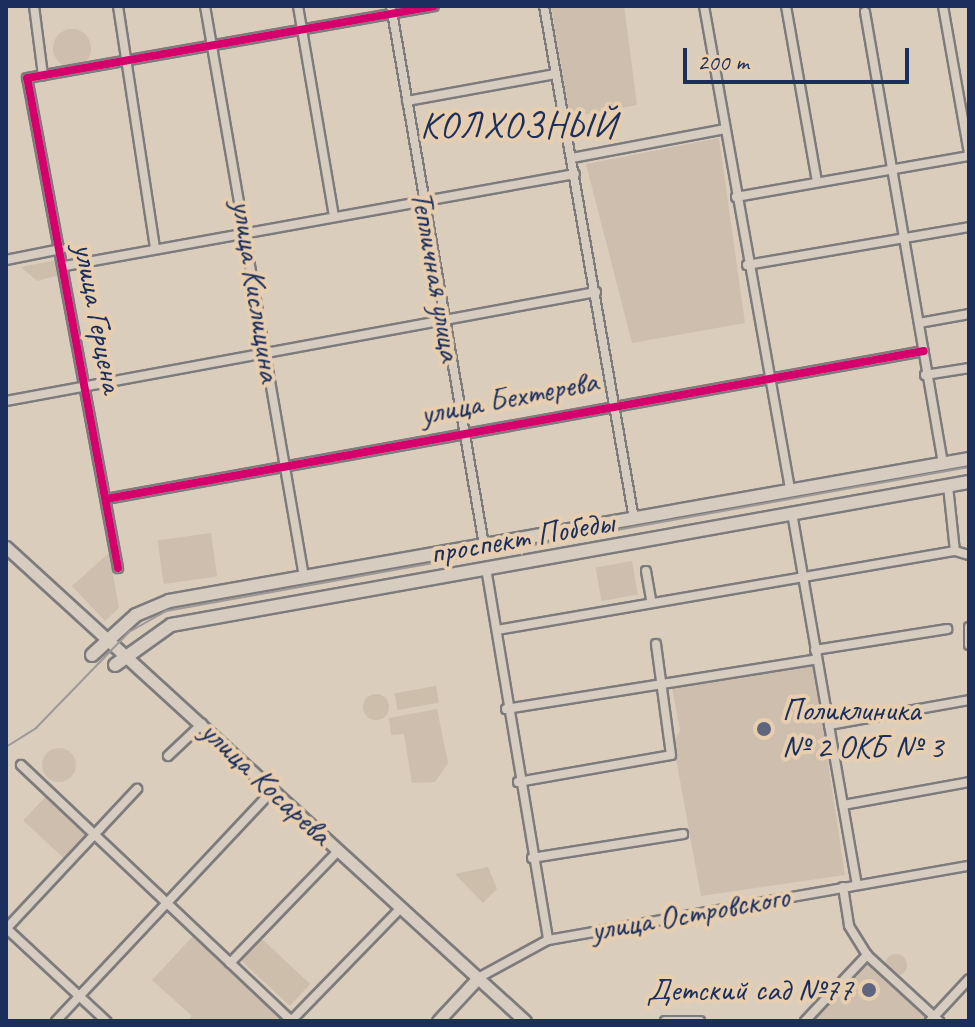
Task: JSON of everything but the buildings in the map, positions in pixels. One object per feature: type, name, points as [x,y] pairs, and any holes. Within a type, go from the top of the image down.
[{"type":"main road","name":"проспект Победы","points":[[92,655],[106,639],[154,606],[969,459]]},
{"type":"main road","name":"проспект Победы","points":[[115,665],[125,654],[171,625],[969,482]]},
{"type":"street","points":[[34,6],[43,75],[302,30],[391,10],[434,6]]},
{"type":"street","points":[[118,6],[155,248]]},
{"type":"street","name":"улица Кислицина","points":[[205,6],[249,233],[265,357],[304,577]]},
{"type":"street","points":[[298,6],[334,217]]},
{"type":"street","points":[[544,6],[634,519]]},
{"type":"street","points":[[704,6],[766,375],[790,491]]},
{"type":"street","points":[[786,6],[817,181]]},
{"type":"street","points":[[736,197],[969,155],[943,6]]},
{"type":"street","name":"Тепличная улица","points":[[391,10],[484,545]]},
{"type":"street","points":[[865,12],[924,351],[925,375],[943,464]]},
{"type":"street","points":[[407,101],[556,74]]},
{"type":"street","name":"улица Герцена","points":[[43,75],[27,78],[88,389],[118,568]]},
{"type":"street","points":[[572,158],[725,129]]},
{"type":"street","points":[[65,266],[575,174]]},
{"type":"street","points":[[747,265],[969,227]]},
{"type":"street","points":[[6,260],[61,249]]},
{"type":"street","points":[[6,401],[265,357],[596,292]]},
{"type":"street","points":[[919,323],[969,314]]},
{"type":"street","name":"улица Бехтерева","points":[[106,499],[614,402],[924,351]]},
{"type":"street","points":[[925,375],[969,368]]},
{"type":"street","points":[[948,486],[955,551]]},
{"type":"street","points":[[792,513],[857,884]]},
{"type":"street","name":"улица Косарева","points":[[6,547],[525,1021]]},
{"type":"street","points":[[497,630],[651,599],[710,597],[803,577],[955,551],[969,555]]},
{"type":"street","points":[[486,568],[518,782],[548,940]]},
{"type":"street","points":[[646,571],[651,599]]},
{"type":"street","points":[[969,627],[969,645]]},
{"type":"street","points":[[506,709],[947,629]]},
{"type":"street","points":[[518,782],[671,755],[656,644]]},
{"type":"street","points":[[829,725],[969,700]]},
{"type":"street","points":[[168,756],[202,724]]},
{"type":"street","points":[[21,765],[94,836],[170,900],[230,963],[292,1021],[402,907]]},
{"type":"street","points":[[843,805],[969,782]]},
{"type":"street","points":[[106,1021],[81,994],[6,928],[137,789]]},
{"type":"street","points":[[56,1021],[274,789]]},
{"type":"street","points":[[532,858],[683,834]]},
{"type":"street","points":[[230,963],[339,850]]},
{"type":"street","name":"улица Островского","points":[[438,1021],[478,978],[548,940],[969,866]]},
{"type":"street","points":[[843,887],[849,926],[867,955],[935,1020],[969,979]]},
{"type":"street","points":[[805,1021],[867,955]]},
{"type":"street","points":[[665,1021],[700,1021]]},
{"type":"shaded area","points":[[551,6],[624,6],[637,105],[570,117]]},
{"type":"shaded area","points":[[72,29],[85,35],[91,48],[85,61],[72,67],[59,61],[53,48],[59,35]]},
{"type":"shaded area","points":[[719,138],[745,323],[632,343],[586,164]]},
{"type":"shaded area","points":[[57,260],[59,275],[37,281],[21,267]]},
{"type":"shaded area","points":[[211,533],[217,577],[164,584],[158,541]]},
{"type":"shaded area","points":[[109,553],[119,608],[105,621],[72,586]]},
{"type":"shaded area","points":[[632,561],[638,594],[601,601],[596,567]]},
{"type":"shaded area","points":[[813,662],[845,875],[701,896],[673,742],[680,731],[672,687]]},
{"type":"shaded area","points":[[436,686],[439,703],[398,710],[395,693]]},
{"type":"shaded area","points":[[376,694],[385,698],[389,707],[385,716],[376,720],[367,716],[363,707],[367,698]]},
{"type":"shaded area","points":[[437,709],[448,763],[435,782],[412,783],[404,734],[391,735],[389,718]]},
{"type":"shaded area","points":[[59,748],[71,753],[76,765],[71,777],[59,782],[47,777],[42,765],[47,753]]},
{"type":"shaded area","points":[[45,797],[86,835],[64,859],[23,820]]},
{"type":"shaded area","points":[[488,867],[497,889],[483,903],[455,874]]},
{"type":"shaded area","points":[[193,936],[287,1021],[188,1021],[192,1016],[152,980]]},
{"type":"shaded area","points":[[262,939],[310,984],[290,1006],[242,961]]},
{"type":"shaded area","points":[[896,954],[904,957],[907,965],[904,973],[896,976],[888,973],[885,965],[888,957]]},
{"type":"shaded area","name":"Детский сад №77","points":[[867,962],[927,1017],[924,1021],[812,1021]]},
{"type":"tram line","points":[[6,747],[36,728],[129,632],[166,611],[969,467]]},
{"type":"cycle path","points":[[118,568],[27,78],[434,6]]},
{"type":"cycle path","points":[[106,499],[924,351]]},
{"type":"place","name":"Поликлиника № 2 ОКБ № 3","points":[[764,729]]},
{"type":"place","name":"Детский сад №77","points":[[869,990]]},
{"type":"district","name":"КОЛХОЗНЫЙ","points":[[519,126]]}]
